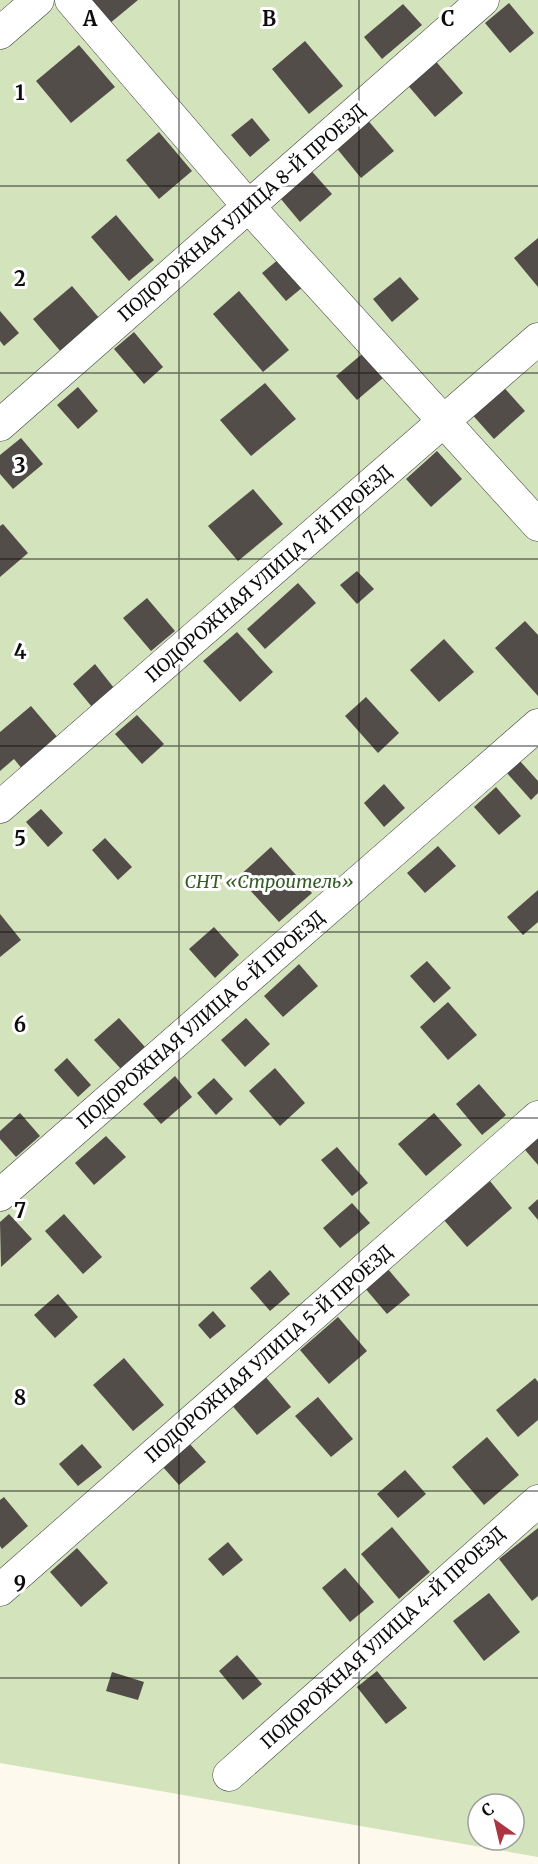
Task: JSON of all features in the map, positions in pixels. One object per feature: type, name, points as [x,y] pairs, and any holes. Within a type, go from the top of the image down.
[{"type":"street","points":[[0,33],[38,0]]},
{"type":"street","points":[[71,0],[249,207],[538,525]]},
{"type":"street","name":"ПОДОРОЖНАЯ УЛИЦА 8-Й ПРОЕЗД","points":[[0,425],[483,0]]},
{"type":"street","name":"ПОДОРОЖНАЯ УЛИЦА 7-Й ПРОЕЗД","points":[[0,807],[538,339]]},
{"type":"street","name":"ПОДОРОЖНАЯ УЛИЦА 6-Й ПРОЕЗД","points":[[0,1196],[538,726]]},
{"type":"street","name":"ПОДОРОЖНАЯ УЛИЦА 5-Й ПРОЕЗД","points":[[0,1590],[538,1117]]},
{"type":"street","name":"ПОДОРОЖНАЯ УЛИЦА 4-Й ПРОЕЗД","points":[[229,1775],[538,1501]]},
{"type":"green space","name":"СНТ «Строитель»","points":[[0,0],[538,0],[538,1857],[509,1852],[526,1852],[526,1792],[466,1792],[466,1844],[0,1763]]},
{"type":"building","points":[[89,0],[138,0],[109,24]]},
{"type":"building","points":[[509,3],[534,33],[510,53],[485,23]]},
{"type":"building","points":[[403,4],[422,25],[382,59],[364,37]]},
{"type":"building","points":[[305,41],[343,86],[309,114],[272,69]]},
{"type":"building","points":[[79,45],[115,87],[71,123],[36,81]]},
{"type":"building","points":[[433,58],[463,93],[435,117],[405,82]]},
{"type":"building","points":[[252,118],[270,140],[250,157],[231,135]]},
{"type":"building","points":[[366,118],[394,151],[361,178],[334,145]]},
{"type":"building","points":[[159,132],[192,171],[159,199],[126,160]]},
{"type":"building","points":[[308,167],[332,194],[300,222],[276,193]]},
{"type":"building","points":[[116,215],[154,260],[129,281],[91,237]]},
{"type":"building","points":[[538,238],[538,287],[514,258]]},
{"type":"building","points":[[279,259],[303,287],[286,301],[262,273]]},
{"type":"building","points":[[400,277],[419,299],[392,322],[373,299]]},
{"type":"building","points":[[72,286],[100,319],[61,352],[33,319]]},
{"type":"building","points":[[239,291],[289,350],[263,372],[213,314]]},
{"type":"building","points":[[0,311],[19,333],[4,346],[0,341]]},
{"type":"building","points":[[134,332],[163,367],[144,384],[114,349]]},
{"type":"building","points":[[362,354],[383,378],[357,400],[336,376]]},
{"type":"building","points":[[265,383],[296,419],[251,456],[220,420]]},
{"type":"building","points":[[500,383],[525,411],[494,439],[469,411]]},
{"type":"building","points":[[78,387],[98,411],[78,429],[57,405]]},
{"type":"building","points":[[21,438],[43,464],[13,489],[0,474],[0,455]]},
{"type":"building","points":[[437,451],[462,479],[431,507],[406,479]]},
{"type":"building","points":[[253,489],[283,524],[238,561],[208,526]]},
{"type":"building","points":[[3,524],[28,553],[0,577],[0,526]]},
{"type":"building","points":[[357,571],[374,589],[357,604],[340,585]]},
{"type":"building","points":[[298,583],[316,603],[265,649],[247,629]]},
{"type":"building","points":[[147,598],[175,631],[151,651],[123,618]]},
{"type":"building","points":[[525,621],[538,635],[538,696],[495,648]]},
{"type":"building","points":[[237,632],[273,672],[240,702],[203,661]]},
{"type":"building","points":[[444,639],[474,672],[439,702],[410,670]]},
{"type":"building","points":[[95,664],[114,688],[92,707],[73,684]]},
{"type":"building","points":[[366,697],[399,733],[378,753],[345,716]]},
{"type":"building","points":[[31,706],[59,739],[23,770],[14,759],[0,771],[0,732]]},
{"type":"building","points":[[137,715],[164,744],[142,764],[115,734]]},
{"type":"building","points":[[520,761],[538,781],[538,793],[531,800],[507,773]]},
{"type":"building","points":[[384,784],[405,808],[384,827],[364,803]]},
{"type":"building","points":[[496,787],[521,816],[499,835],[474,807]]},
{"type":"building","points":[[41,809],[63,833],[48,847],[26,822]]},
{"type":"building","points":[[105,838],[132,867],[118,880],[92,850]]},
{"type":"building","points":[[438,846],[456,866],[425,893],[407,873]]},
{"type":"building","points":[[271,847],[312,893],[279,922],[238,877]]},
{"type":"building","points":[[538,890],[538,922],[523,935],[507,917]]},
{"type":"building","points":[[0,914],[21,940],[0,957]]},
{"type":"building","points":[[214,927],[239,955],[215,978],[189,949]]},
{"type":"building","points":[[427,961],[451,988],[434,1003],[410,976]]},
{"type":"building","points":[[299,964],[318,986],[283,1017],[264,996]]},
{"type":"building","points":[[448,1002],[477,1035],[448,1060],[420,1027]]},
{"type":"building","points":[[119,1018],[145,1047],[121,1069],[94,1040]]},
{"type":"building","points":[[246,1018],[270,1044],[245,1067],[221,1040]]},
{"type":"building","points":[[67,1058],[91,1085],[78,1097],[54,1070]]},
{"type":"building","points":[[275,1068],[305,1103],[280,1126],[249,1091]]},
{"type":"building","points":[[175,1076],[192,1097],[161,1124],[143,1104]]},
{"type":"building","points":[[214,1078],[233,1099],[216,1115],[197,1093]]},
{"type":"building","points":[[479,1084],[506,1115],[482,1135],[456,1104]]},
{"type":"building","points":[[20,1113],[40,1136],[16,1157],[0,1139],[0,1131]]},
{"type":"building","points":[[434,1113],[462,1145],[426,1176],[398,1144]]},
{"type":"building","points":[[538,1129],[538,1165],[520,1144]]},
{"type":"building","points":[[106,1136],[126,1157],[94,1185],[75,1163]]},
{"type":"building","points":[[337,1147],[368,1183],[352,1196],[321,1160]]},
{"type":"building","points":[[490,1181],[512,1208],[467,1247],[444,1220]]},
{"type":"building","points":[[538,1199],[538,1220],[528,1208]]},
{"type":"building","points":[[352,1203],[370,1223],[340,1248],[323,1228]]},
{"type":"building","points":[[9,1214],[32,1239],[1,1267],[0,1222]]},
{"type":"building","points":[[64,1214],[102,1257],[83,1274],[45,1231]]},
{"type":"building","points":[[387,1268],[410,1295],[387,1314],[364,1287]]},
{"type":"building","points":[[270,1270],[290,1294],[270,1311],[250,1288]]},
{"type":"building","points":[[58,1294],[78,1317],[55,1338],[34,1315]]},
{"type":"building","points":[[213,1311],[226,1326],[210,1339],[198,1325]]},
{"type":"building","points":[[338,1317],[367,1351],[329,1384],[300,1350]]},
{"type":"building","points":[[124,1358],[164,1405],[133,1431],[93,1385]]},
{"type":"building","points":[[258,1368],[291,1407],[257,1435],[225,1397]]},
{"type":"building","points":[[535,1378],[538,1382],[538,1420],[518,1437],[496,1410]]},
{"type":"building","points":[[318,1397],[353,1439],[331,1457],[295,1416]]},
{"type":"building","points":[[487,1437],[519,1475],[484,1505],[452,1467]]},
{"type":"building","points":[[189,1443],[206,1462],[179,1485],[162,1466]]},
{"type":"building","points":[[82,1444],[102,1467],[78,1486],[59,1464]]},
{"type":"building","points":[[405,1470],[426,1494],[398,1518],[377,1494]]},
{"type":"building","points":[[4,1497],[28,1526],[2,1549],[0,1546],[0,1500]]},
{"type":"building","points":[[392,1527],[430,1572],[399,1599],[361,1554]]},
{"type":"building","points":[[538,1528],[538,1596],[532,1601],[499,1559]]},
{"type":"building","points":[[228,1542],[243,1560],[223,1576],[208,1559]]},
{"type":"building","points":[[77,1548],[108,1583],[81,1607],[50,1572]]},
{"type":"building","points":[[345,1568],[374,1602],[350,1622],[322,1588]]},
{"type":"building","points":[[489,1593],[520,1632],[484,1661],[453,1621]]},
{"type":"building","points":[[237,1655],[262,1684],[243,1700],[219,1671]]},
{"type":"building","points":[[377,1671],[407,1708],[386,1724],[357,1687]]},
{"type":"building","points":[[112,1672],[144,1682],[138,1700],[106,1691]]}]
